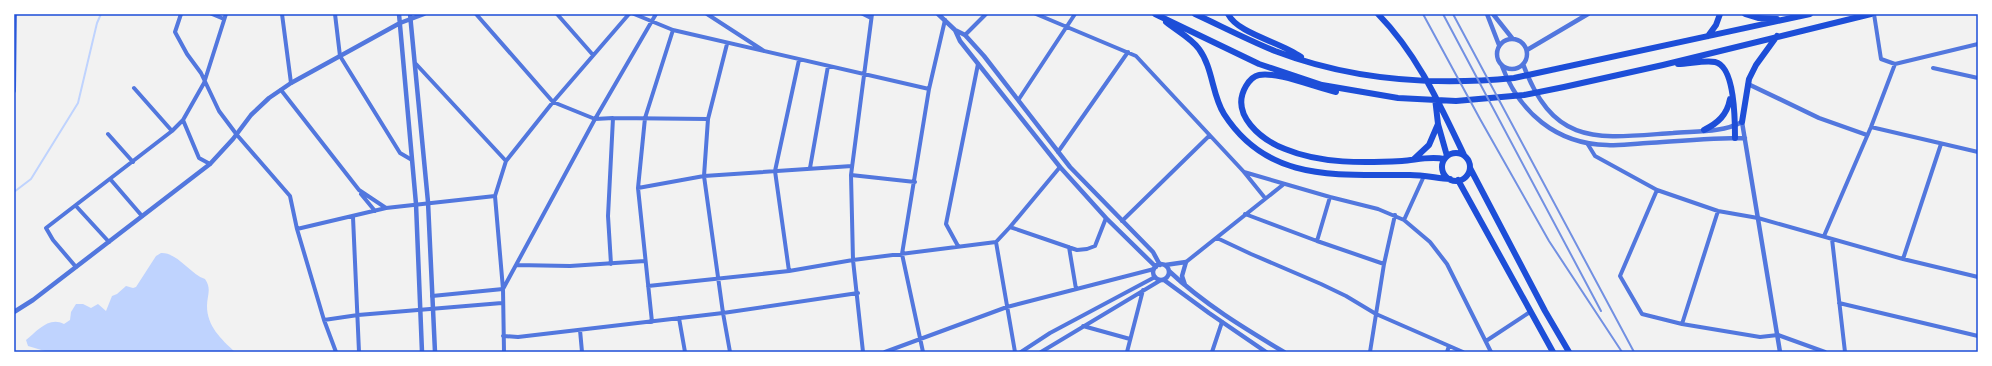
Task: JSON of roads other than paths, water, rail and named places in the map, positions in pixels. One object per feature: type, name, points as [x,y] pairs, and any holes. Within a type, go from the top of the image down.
[{"type":"highway","points":[[1155,14],[1259,64],[1322,85],[1398,98],[1450,101],[1524,95],[1564,87],[1873,14]]},
{"type":"highway","points":[[1155,14],[1189,39],[1200,50],[1223,113],[1244,140],[1261,153],[1278,162],[1314,171],[1361,176],[1424,176],[1458,180],[1466,176],[1470,168]]},
{"type":"highway","points":[[1195,14],[1276,51],[1331,68],[1399,80],[1486,81],[1554,70],[1810,14]]},
{"type":"highway","points":[[1228,14],[1236,25],[1290,49],[1305,60]]},
{"type":"highway","points":[[1378,14],[1402,41],[1435,92],[1470,168],[1569,352]]},
{"type":"highway","points":[[1708,36],[1716,25],[1720,14]]},
{"type":"highway","points":[[1744,14],[1758,18],[1787,19]]},
{"type":"highway","points":[[1742,122],[1748,84],[1756,64],[1777,36]]},
{"type":"highway","points":[[1662,65],[1710,62],[1718,63],[1727,72],[1731,82],[1735,138]]},
{"type":"highway","points":[[1378,95],[1356,96],[1266,74],[1258,75],[1248,83],[1245,88],[1242,102],[1246,117],[1258,134],[1274,145],[1297,154],[1352,161],[1436,157],[1445,158],[1455,153],[1464,155]]},
{"type":"highway","points":[[1704,130],[1722,118],[1727,109],[1731,91]]},
{"type":"highway","points":[[1435,92],[1438,124],[1445,158],[1442,164],[1444,173],[1450,179]]},
{"type":"highway","points":[[1414,159],[1429,145],[1438,124]]},
{"type":"highway","points":[[1458,180],[1553,352]]},
{"type":"street","points":[[14,90],[15,14]]},
{"type":"street","points":[[181,14],[175,32],[187,54],[201,73],[204,83],[219,111],[237,135],[290,196],[297,229],[324,320],[336,352]]},
{"type":"street","points":[[212,14],[224,19]]},
{"type":"street","points":[[76,267],[53,240],[46,228],[111,180],[172,131],[183,120],[204,83],[226,14]]},
{"type":"street","points":[[282,14],[291,83]]},
{"type":"street","points":[[335,14],[340,56],[400,153],[412,160]]},
{"type":"street","points":[[399,14],[416,204],[422,352]]},
{"type":"street","points":[[410,14],[416,64],[428,202],[435,352]]},
{"type":"street","points":[[14,312],[76,267],[210,164],[237,135],[251,115],[280,90],[400,23],[424,14]]},
{"type":"street","points":[[476,14],[553,102],[594,118],[708,119]]},
{"type":"street","points":[[557,14],[593,55]]},
{"type":"street","points":[[504,352],[502,303],[503,289],[495,196],[506,161],[553,102],[628,14]]},
{"type":"street","points":[[634,14],[673,30],[727,44],[929,89]]},
{"type":"street","points":[[503,289],[594,118],[656,14]]},
{"type":"street","points":[[707,14],[766,52]]},
{"type":"street","points":[[863,14],[872,16],[851,175],[853,260],[864,352]]},
{"type":"street","points":[[938,14],[955,30],[965,35],[984,56],[1070,167],[1153,252],[1159,267],[1155,277],[1050,333],[1021,352]]},
{"type":"street","points":[[965,35],[986,14]]},
{"type":"street","points":[[1036,14],[1069,26],[1136,56],[1244,172],[1265,198]]},
{"type":"street","points":[[1019,100],[1069,26],[1075,14]]},
{"type":"street","points":[[1487,14],[1499,45]]},
{"type":"street","points":[[1493,14],[1512,38],[1523,43],[1527,50],[1526,58],[1523,64],[1510,69],[1502,66]]},
{"type":"street","points":[[1527,50],[1588,14]]},
{"type":"street","points":[[1873,14],[1881,59],[1895,64],[1978,44]]},
{"type":"street","points":[[923,352],[902,254],[915,182],[929,89],[945,20]]},
{"type":"street","points":[[652,322],[638,188],[645,118],[673,30]]},
{"type":"street","points":[[955,30],[960,41],[1060,167],[1106,218],[1159,267],[1169,271],[1186,287],[1232,321],[1284,352]]},
{"type":"street","points":[[1512,38],[1504,40],[1499,45],[1496,56],[1502,66],[1508,83],[1531,114],[1539,122],[1560,135],[1587,143],[1607,145],[1744,138]]},
{"type":"street","points":[[727,44],[708,119],[704,176],[722,314],[730,352]]},
{"type":"street","points":[[1058,152],[1128,52]]},
{"type":"street","points":[[789,271],[775,171],[799,60]]},
{"type":"street","points":[[416,64],[506,161]]},
{"type":"street","points":[[958,246],[946,224],[978,64]]},
{"type":"street","points":[[1523,64],[1528,80],[1544,107],[1558,120],[1580,131],[1610,137],[1704,130],[1735,126],[1742,122],[1780,352]]},
{"type":"street","points":[[1824,236],[1867,135],[1895,64]]},
{"type":"street","points":[[810,168],[828,66]]},
{"type":"street","points":[[1933,68],[1978,78]]},
{"type":"street","points":[[1748,84],[1819,118],[1867,135]]},
{"type":"street","points":[[134,88],[172,131]]},
{"type":"street","points":[[280,90],[375,211]]},
{"type":"street","points":[[611,264],[608,216],[613,118]]},
{"type":"street","points":[[183,120],[199,158],[210,164]]},
{"type":"street","points":[[1870,127],[1978,151]]},
{"type":"street","points":[[108,134],[133,162]]},
{"type":"street","points":[[1122,221],[1209,136]]},
{"type":"street","points":[[1587,143],[1595,156],[1657,190],[1718,211],[1758,218],[1903,260],[1978,277]]},
{"type":"street","points":[[1903,260],[1941,144]]},
{"type":"street","points":[[638,188],[704,176],[852,166]]},
{"type":"street","points":[[648,286],[718,277],[789,271],[853,260],[996,242],[1060,167]]},
{"type":"street","points":[[1244,172],[1330,197],[1378,209],[1404,220],[1430,242],[1447,264],[1490,352]]},
{"type":"street","points":[[851,175],[915,182]]},
{"type":"street","points":[[1404,220],[1424,176]]},
{"type":"street","points":[[111,180],[142,216]]},
{"type":"street","points":[[885,352],[1007,307],[1159,267],[1186,262],[1284,184]]},
{"type":"street","points":[[358,190],[386,208]]},
{"type":"street","points":[[1657,190],[1620,276],[1642,314],[1682,324],[1760,337],[1778,335],[1825,352]]},
{"type":"street","points":[[297,229],[386,208],[428,202],[495,196]]},
{"type":"street","points":[[1317,241],[1330,197]]},
{"type":"street","points":[[76,206],[109,242]]},
{"type":"street","points":[[1682,324],[1718,211]]},
{"type":"street","points":[[1245,214],[1384,264]]},
{"type":"street","points":[[1370,352],[1384,264],[1395,215]]},
{"type":"street","points":[[352,217],[359,352]]},
{"type":"street","points":[[1010,227],[1083,250],[1095,246],[1106,218]]},
{"type":"street","points":[[1217,238],[1321,284],[1346,296],[1376,314],[1463,352]]},
{"type":"street","points":[[1832,239],[1845,352]]},
{"type":"street","points":[[996,242],[1015,352]]},
{"type":"street","points":[[1069,246],[1076,290]]},
{"type":"street","points":[[516,265],[570,266],[645,261]]},
{"type":"street","points":[[1186,262],[1182,276],[1186,287]]},
{"type":"street","points":[[1041,352],[1143,290],[1163,280],[1168,276],[1169,271]]},
{"type":"street","points":[[1155,277],[1163,280],[1266,352]]},
{"type":"street","points":[[432,296],[503,289]]},
{"type":"street","points":[[1126,352],[1143,290]]},
{"type":"street","points":[[503,336],[518,337],[722,314],[858,293]]},
{"type":"street","points":[[324,320],[358,315],[433,310],[502,303]]},
{"type":"street","points":[[1840,303],[1978,336]]},
{"type":"street","points":[[1486,342],[1530,312]]},
{"type":"street","points":[[680,318],[685,352]]},
{"type":"street","points":[[1212,352],[1222,322]]},
{"type":"street","points":[[1083,326],[1130,340]]},
{"type":"street","points":[[580,330],[582,352]]},
{"type":"street","points":[[1447,352],[1449,346]]},
{"type":"water","points":[[161,253],[173,256],[194,273],[205,279],[209,289],[207,306],[209,320],[220,337],[235,352],[48,352],[28,346],[26,340],[48,323],[59,322],[64,324],[70,320],[71,312],[76,304],[83,304],[91,308],[98,304],[106,311],[112,296],[117,294],[126,286],[133,288],[136,287],[156,256]]},
{"type":"waterway","points":[[14,192],[31,179],[78,103],[97,23],[101,14]]},
{"type":"railway","points":[[1423,14],[1549,241],[1622,352]]},
{"type":"railway","points":[[1443,14],[1601,311]]},
{"type":"railway","points":[[1453,14],[1634,352]]}]
